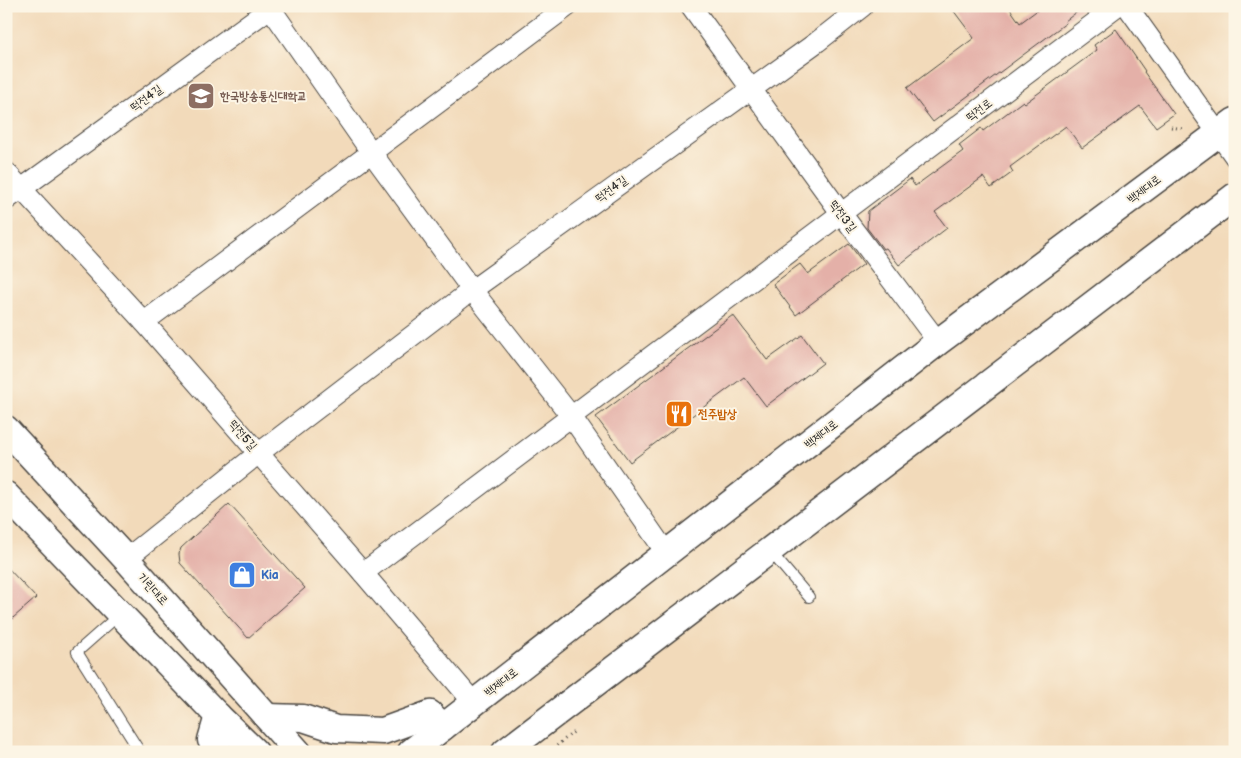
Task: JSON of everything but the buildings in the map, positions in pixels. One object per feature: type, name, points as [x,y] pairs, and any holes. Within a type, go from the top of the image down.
[{"type":"street","points":[[144,322],[568,6]]},
{"type":"street","name":"떡전3길","points":[[691,6],[841,213],[938,342]]},
{"type":"street","points":[[750,89],[817,42],[863,6]]},
{"type":"street","name":"떡전로","points":[[841,213],[1117,6]]},
{"type":"street","points":[[1127,6],[1226,128],[1235,157]]},
{"type":"street","name":"떡전4길","points":[[14,195],[271,7],[371,152],[472,290],[571,416],[667,554]]},
{"type":"street","name":"떡전4길","points":[[126,559],[259,453],[472,290],[750,89]]},
{"type":"street","name":"백제대로","points":[[411,752],[938,342],[1226,128]]},
{"type":"street","name":"떡전5길","points":[[6,172],[14,195],[144,322],[474,702]]},
{"type":"street","points":[[505,752],[1235,196]]},
{"type":"street","points":[[363,573],[841,213]]},
{"type":"street","name":"기린대로","points":[[6,429],[126,559],[298,752]]},
{"type":"street","points":[[6,495],[218,716],[255,752]]},
{"type":"street","points":[[267,717],[303,718],[336,729],[382,731],[430,714],[443,727]]},
{"type":"street","points":[[218,716],[211,740],[220,752]]},
{"type":"lane","points":[[770,551],[809,597]]},
{"type":"lane","points":[[120,614],[77,652],[140,752]]},
{"type":"place","name":"한국방송통신대학교","points":[[201,96]]},
{"type":"place","name":"전주밥상","points":[[679,414]]},
{"type":"place","name":"Kia","points":[[242,575]]}]
